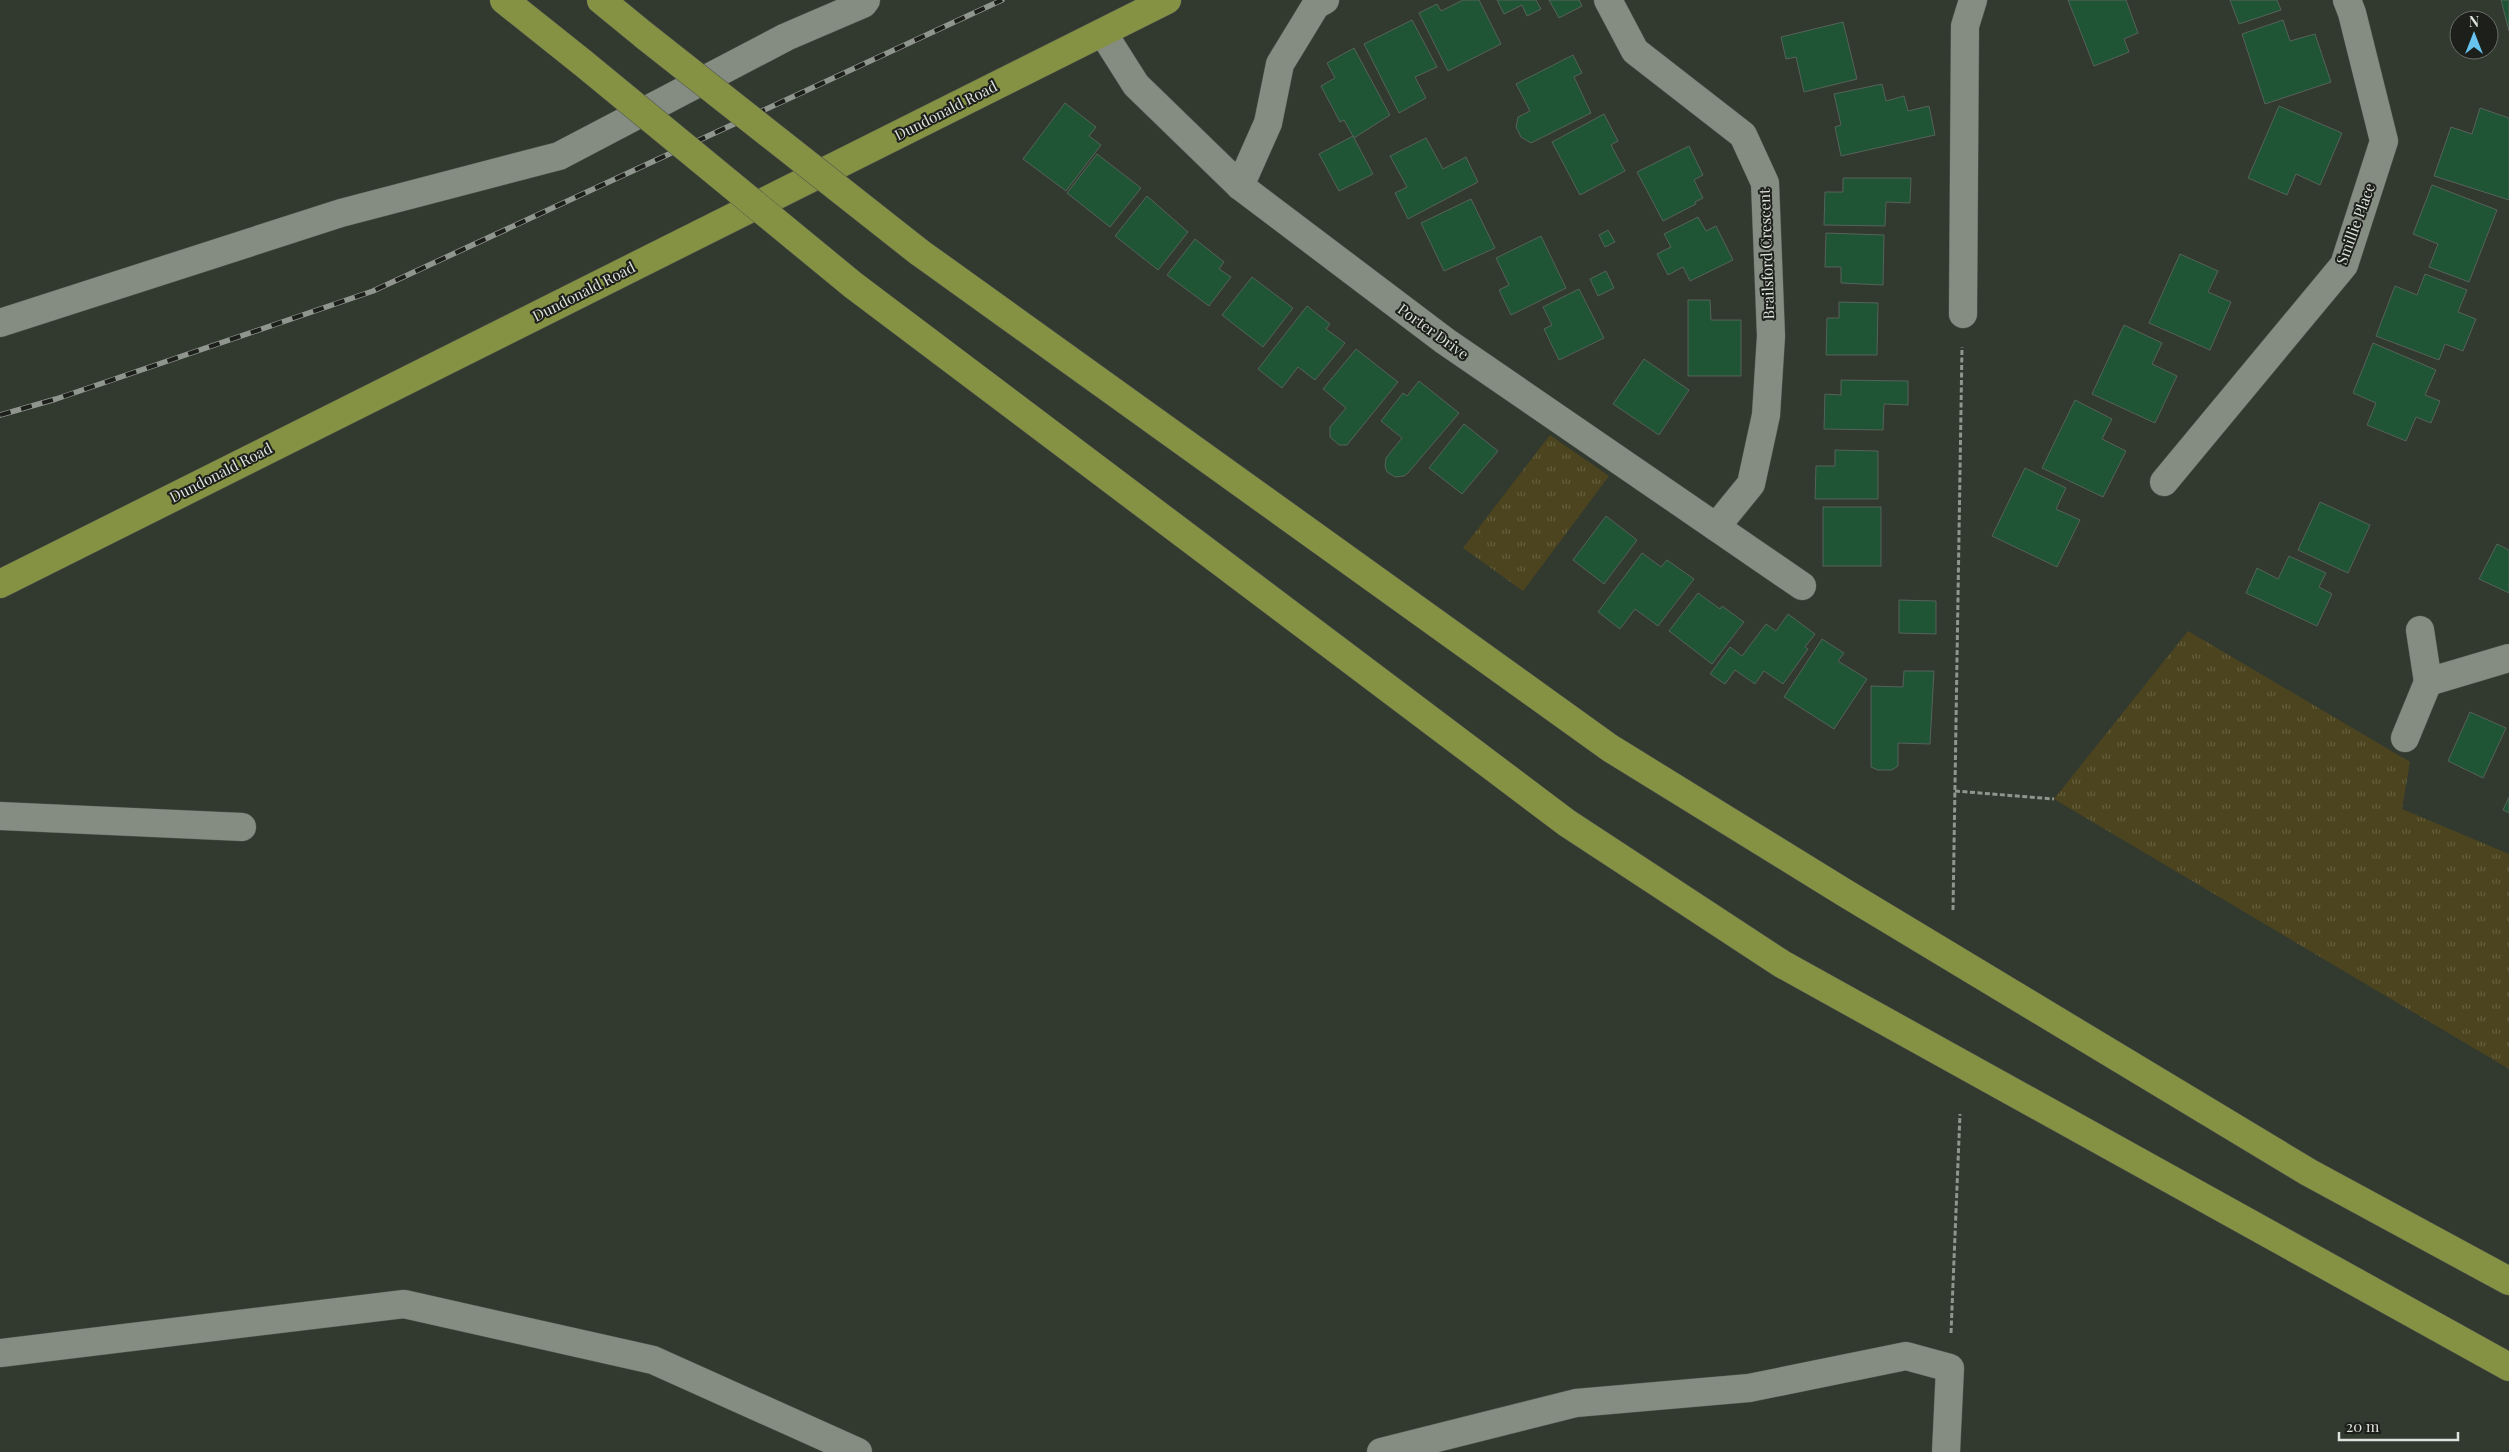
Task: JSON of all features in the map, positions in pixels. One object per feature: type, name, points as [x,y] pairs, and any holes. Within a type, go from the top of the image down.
[{"type":"main road","points":[[504,0],[853,285],[1583,834],[1782,964],[2509,1367]]},
{"type":"main road","points":[[600,0],[919,252],[1610,748],[1854,898],[2308,1172],[2509,1282]]},
{"type":"main road","name":"Dundonald Road","points":[[0,584],[1167,0]]},
{"type":"street","points":[[0,323],[340,213],[559,156],[786,37],[863,4],[866,0]]},
{"type":"street","points":[[1240,186],[1268,123],[1280,64],[1316,5],[1325,0]]},
{"type":"street","name":"Brailsford Crescent","points":[[1608,0],[1635,51],[1743,135],[1765,183],[1771,336],[1766,415],[1751,484],[1716,527]]},
{"type":"street","points":[[1963,314],[1965,26],[1973,0]]},
{"type":"street","name":"Smillie Place","points":[[2164,482],[2344,266],[2384,141],[2347,0]]},
{"type":"street","name":"Porter Drive","points":[[1104,33],[1136,85],[1240,186],[1445,342],[1802,586]]},
{"type":"street","points":[[2404,738],[2428,682],[2420,630]]},
{"type":"street","points":[[2428,682],[2509,658]]},
{"type":"street","points":[[0,816],[242,826]]},
{"type":"street","points":[[0,1353],[404,1304],[653,1360],[858,1452]]},
{"type":"street","points":[[1381,1452],[1576,1404],[1749,1388],[1906,1356],[1950,1368],[1946,1452]]},
{"type":"path","points":[[1953,910],[1963,314]]},
{"type":"path","points":[[1955,791],[2054,800]]},
{"type":"path","points":[[1950,1368],[1960,1114]]},
{"type":"green space","points":[[1550,435],[1609,476],[1523,591],[1463,548]]},
{"type":"green space","points":[[2188,631],[2410,762],[2402,809],[2509,854],[2509,1069],[2054,799]]},
{"type":"building","points":[[1463,0],[1479,0],[1501,44],[1448,71],[1419,13],[1437,4],[1441,11]]},
{"type":"building","points":[[1497,0],[1536,0],[1541,9],[1527,16],[1522,5],[1504,14]]},
{"type":"building","points":[[1549,0],[1579,0],[1582,6],[1559,18]]},
{"type":"building","points":[[2068,0],[2126,0],[2138,33],[2124,39],[2129,52],[2094,66]]},
{"type":"building","points":[[2230,0],[2277,0],[2281,10],[2239,24]]},
{"type":"building","points":[[2501,0],[2509,0],[2509,31]]},
{"type":"building","points":[[1412,20],[1437,67],[1415,77],[1426,98],[1399,113],[1364,44]]},
{"type":"building","points":[[2283,20],[2290,41],[2315,34],[2331,82],[2265,104],[2242,34]]},
{"type":"building","points":[[1843,22],[1857,79],[1804,92],[1796,57],[1786,59],[1781,37]]},
{"type":"building","points":[[1354,48],[1390,115],[1354,138],[1344,120],[1340,122],[1321,86],[1335,78],[1327,63]]},
{"type":"building","points":[[1573,55],[1582,73],[1574,77],[1591,113],[1531,143],[1521,137],[1516,127],[1518,117],[1530,111],[1516,84]]},
{"type":"building","points":[[1882,84],[1886,101],[1904,96],[1908,111],[1929,106],[1935,135],[1841,156],[1835,127],[1841,125],[1834,94]]},
{"type":"building","points":[[1065,103],[1096,127],[1089,136],[1101,145],[1066,191],[1023,159]]},
{"type":"building","points":[[2279,106],[2342,133],[2320,185],[2296,174],[2287,195],[2248,178]]},
{"type":"building","points":[[2480,108],[2509,118],[2509,200],[2434,176],[2451,127],[2472,134]]},
{"type":"building","points":[[1604,114],[1618,141],[1611,145],[1625,171],[1580,195],[1552,142]]},
{"type":"building","points":[[1353,136],[1373,174],[1339,191],[1319,154]]},
{"type":"building","points":[[1426,138],[1443,169],[1466,157],[1478,182],[1408,219],[1395,193],[1407,187],[1390,156]]},
{"type":"building","points":[[1689,146],[1703,175],[1694,180],[1703,198],[1695,202],[1696,204],[1663,221],[1637,172]]},
{"type":"building","points":[[1097,154],[1141,188],[1110,227],[1067,193]]},
{"type":"building","points":[[1843,178],[1911,178],[1910,203],[1886,202],[1885,226],[1824,225],[1825,192],[1843,192]]},
{"type":"building","points":[[2432,185],[2497,210],[2469,282],[2429,267],[2438,244],[2413,234]]},
{"type":"building","points":[[1147,196],[1188,232],[1158,270],[1115,236]]},
{"type":"building","points":[[1471,199],[1495,248],[1444,271],[1421,223]]},
{"type":"building","points":[[1698,217],[1706,231],[1716,226],[1733,260],[1690,281],[1683,267],[1668,275],[1657,254],[1671,247],[1664,234]]},
{"type":"building","points":[[1608,230],[1615,242],[1605,247],[1599,235]]},
{"type":"building","points":[[1826,233],[1884,235],[1883,285],[1841,283],[1841,267],[1825,267]]},
{"type":"building","points":[[1541,236],[1566,288],[1511,315],[1499,290],[1509,285],[1496,258]]},
{"type":"building","points":[[1195,239],[1224,262],[1219,269],[1231,277],[1209,306],[1167,275]]},
{"type":"building","points":[[2180,254],[2218,271],[2208,292],[2231,302],[2210,350],[2149,323]]},
{"type":"building","points":[[1606,271],[1614,288],[1598,296],[1590,279]]},
{"type":"building","points":[[2425,274],[2467,290],[2458,312],[2476,319],[2463,351],[2445,344],[2439,360],[2376,336],[2395,286],[2417,295]]},
{"type":"building","points":[[1252,277],[1293,308],[1263,347],[1222,315]]},
{"type":"building","points":[[1579,289],[1604,338],[1559,360],[1544,329],[1552,325],[1543,307]]},
{"type":"building","points":[[1688,300],[1710,300],[1711,320],[1741,320],[1741,376],[1688,376]]},
{"type":"building","points":[[1839,302],[1878,303],[1877,355],[1826,355],[1827,318],[1839,318]]},
{"type":"building","points":[[1307,306],[1330,324],[1326,329],[1345,343],[1315,380],[1298,367],[1282,388],[1258,369]]},
{"type":"building","points":[[2124,325],[2162,343],[2152,364],[2177,376],[2155,423],[2092,394]]},
{"type":"building","points":[[2373,343],[2436,370],[2425,395],[2440,401],[2431,423],[2416,417],[2406,441],[2367,425],[2376,403],[2353,393]]},
{"type":"building","points":[[1356,349],[1398,382],[1347,445],[1339,445],[1330,437],[1330,427],[1346,408],[1323,389]]},
{"type":"building","points":[[1644,359],[1689,390],[1659,435],[1613,404]]},
{"type":"building","points":[[1841,380],[1908,381],[1908,405],[1884,404],[1883,430],[1824,429],[1825,394],[1841,395]]},
{"type":"building","points":[[1419,381],[1459,413],[1408,473],[1404,476],[1395,477],[1387,472],[1385,466],[1386,458],[1402,438],[1381,421],[1403,393],[1407,396]]},
{"type":"building","points":[[2075,400],[2112,419],[2102,439],[2126,451],[2103,497],[2042,468]]},
{"type":"building","points":[[1464,424],[1498,451],[1462,494],[1429,468]]},
{"type":"building","points":[[1835,450],[1878,451],[1878,499],[1815,499],[1816,466],[1835,466]]},
{"type":"building","points":[[2025,468],[2066,488],[2056,509],[2080,520],[2057,567],[1992,536]]},
{"type":"building","points":[[2320,502],[2370,525],[2348,573],[2298,550]]},
{"type":"building","points":[[1823,507],[1881,507],[1881,566],[1823,566]]},
{"type":"building","points":[[1606,516],[1637,540],[1604,584],[1573,560]]},
{"type":"building","points":[[2497,544],[2509,550],[2509,593],[2479,579]]},
{"type":"building","points":[[1642,553],[1661,567],[1667,560],[1694,579],[1658,626],[1635,609],[1620,629],[1598,612]]},
{"type":"building","points":[[2289,556],[2326,573],[2319,587],[2332,594],[2317,626],[2246,593],[2257,568],[2278,579]]},
{"type":"building","points":[[1698,593],[1720,609],[1722,606],[1744,622],[1712,664],[1669,631]]},
{"type":"building","points":[[1899,600],[1936,601],[1936,634],[1899,633]]},
{"type":"building","points":[[1788,614],[1815,634],[1805,647],[1808,649],[1783,684],[1764,671],[1755,684],[1735,670],[1725,684],[1710,674],[1730,647],[1742,656],[1766,624],[1776,631]]},
{"type":"building","points":[[1822,639],[1844,653],[1838,661],[1867,679],[1834,729],[1784,697]]},
{"type":"building","points":[[1904,671],[1934,671],[1930,744],[1898,743],[1898,766],[1892,770],[1878,770],[1871,767],[1871,686],[1903,687]]},
{"type":"building","points":[[2470,712],[2506,728],[2483,778],[2448,761]]},
{"type":"building","points":[[2509,797],[2509,813],[2503,810]]},
{"type":"railway","points":[[0,415],[56,399],[373,291],[1002,0]]}]
